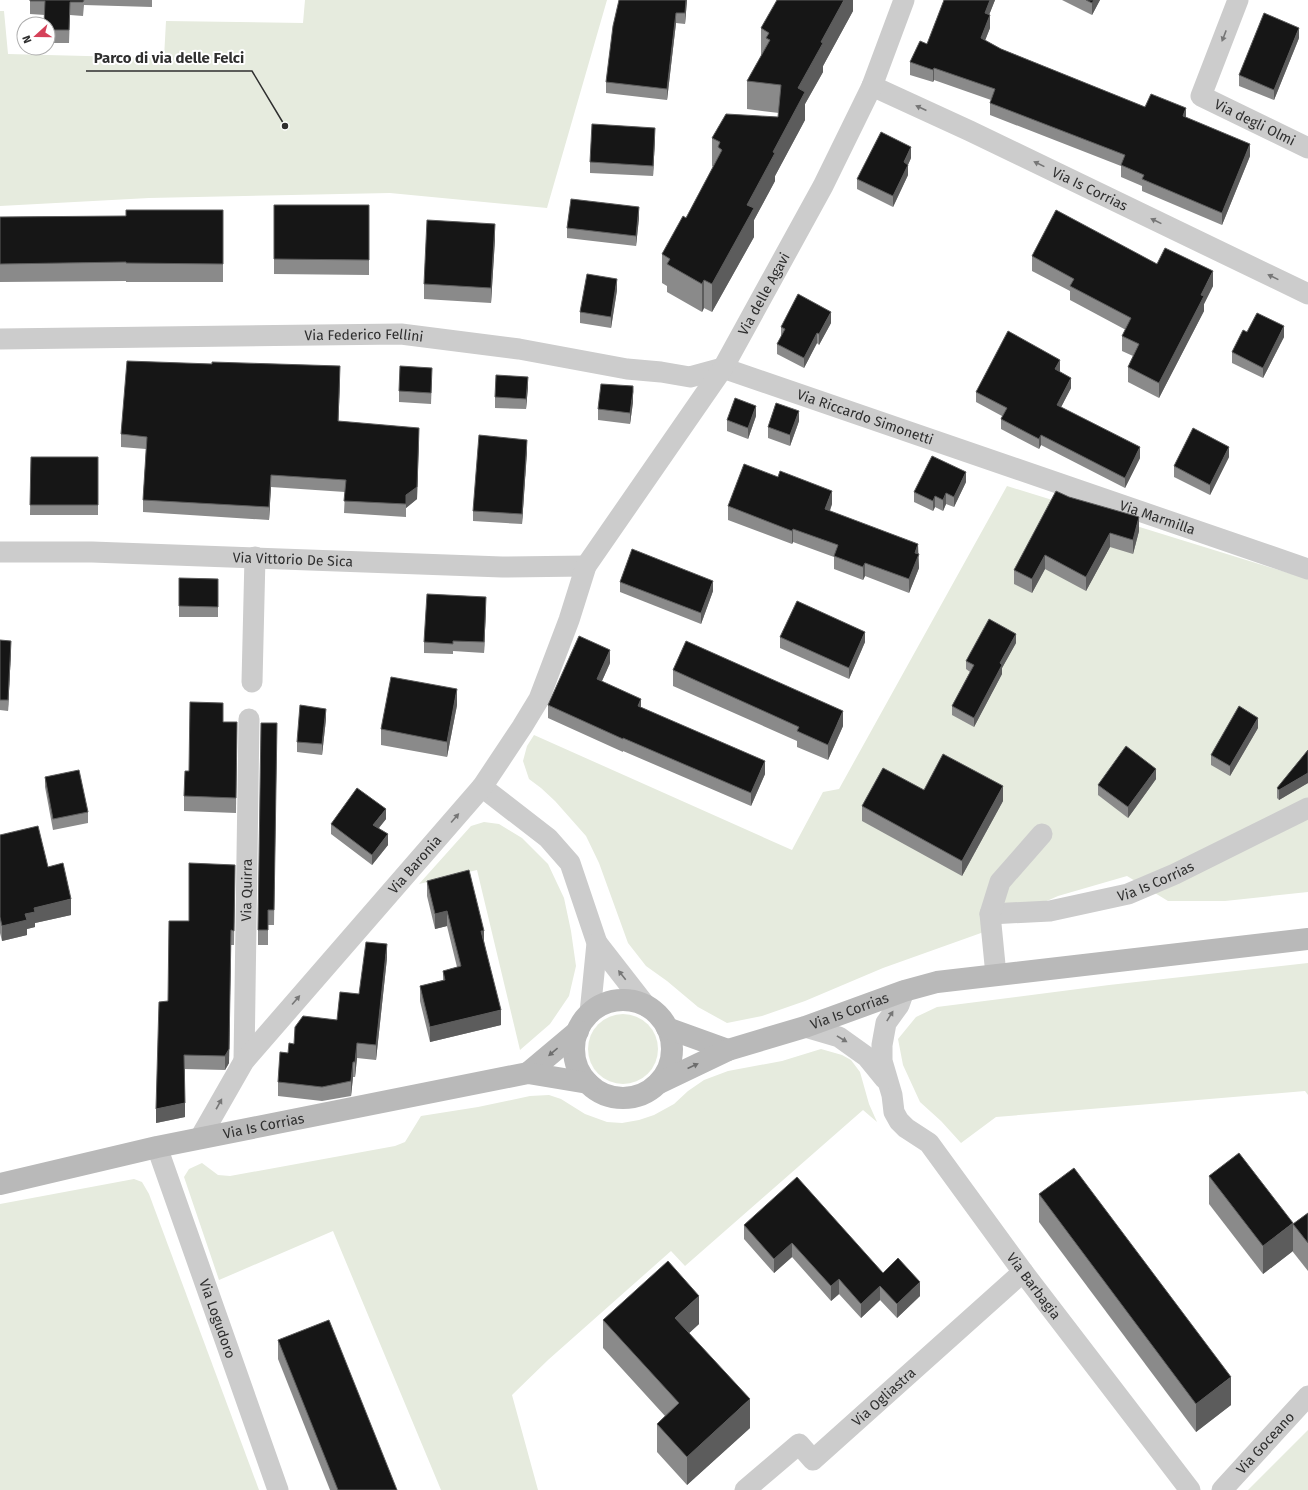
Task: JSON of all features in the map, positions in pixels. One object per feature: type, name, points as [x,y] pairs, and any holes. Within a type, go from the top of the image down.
[{"type":"street","name":"Via delle Agavi","points":[[586,566],[723,368],[823,186],[872,86],[904,0]]},
{"type":"street","name":"Via degli Olmi","points":[[1238,0],[1201,96],[1308,148]]},
{"type":"street","name":"Via Is Corrias","points":[[872,86],[1308,294]]},
{"type":"street","name":"Via Federico Fellini","points":[[0,339],[401,334],[519,349],[627,369],[661,372],[690,377],[723,368]]},
{"type":"street","name":"Via Riccardo Simonetti","points":[[723,368],[1007,466]]},
{"type":"street","name":"Via Marmilla","points":[[1007,466],[1308,569]]},
{"type":"street","name":"Via Vittorio De Sica","points":[[0,552],[92,552],[502,567],[586,566]]},
{"type":"street","points":[[252,682],[255,557]]},
{"type":"street","name":"Via Baronia","points":[[200,1138],[244,1061],[482,787],[539,699],[569,620],[586,566]]},
{"type":"street","name":"Via Quirra","points":[[244,1061],[249,719]]},
{"type":"street","points":[[482,787],[548,838],[570,863],[597,943],[646,1006]]},
{"type":"street","name":"Via Is Corrias","points":[[990,914],[1050,911],[1128,894],[1175,874],[1308,808]]},
{"type":"street","points":[[996,975],[990,914],[1000,882],[1042,834]]},
{"type":"street","name":"Via Is Corrias","points":[[659,1082],[728,1050],[806,1027],[904,991],[937,982],[1308,939]]},
{"type":"street","points":[[590,1013],[597,943]]},
{"type":"street","name":"Via Barbagia","points":[[904,991],[899,1005],[886,1023],[882,1045],[882,1061],[892,1095],[894,1112],[899,1121],[906,1128],[929,1143],[1023,1272],[1190,1490]]},
{"type":"street","points":[[616,1000],[631,1000],[646,1006],[659,1015],[668,1028],[672,1043],[671,1060],[668,1068],[659,1082],[652,1088],[637,1096],[619,1097],[602,1093],[588,1082],[578,1068],[575,1045],[581,1025],[590,1013],[602,1005],[616,1000]]},
{"type":"street","points":[[806,1027],[839,1037],[867,1057],[887,1081]]},
{"type":"street","points":[[668,1028],[728,1050]]},
{"type":"street","name":"Via Is Corrias","points":[[528,1073],[578,1031]]},
{"type":"street","name":"Via Is Corrias","points":[[0,1184],[157,1147],[528,1073],[588,1082]]},
{"type":"street","name":"Via Logudoro","points":[[157,1147],[278,1490]]},
{"type":"street","name":"Via Ogliastra","points":[[745,1490],[799,1444],[813,1460],[1023,1272]]},
{"type":"street","name":"Via Goceano","points":[[1222,1490],[1308,1396]]},
{"type":"shaded area","points":[[305,0],[607,0],[547,208],[390,193],[149,198],[0,206],[0,11],[4,11],[8,54],[16,54],[16,56],[56,55],[164,58],[166,21],[303,23]]},
{"type":"shaded area","points":[[1007,486],[1308,579],[1308,892],[1225,901],[1168,901],[1127,876],[1058,896],[1004,920],[981,933],[883,968],[805,1001],[762,1016],[727,1023],[698,1007],[667,981],[646,966],[628,943],[599,863],[586,836],[555,801],[529,779],[523,761],[527,746],[534,735],[792,850],[823,792],[839,789]]},
{"type":"shaded area","points":[[484,822],[499,824],[522,838],[548,864],[564,898],[571,931],[576,966],[569,996],[550,1024],[520,1050],[477,870],[419,884],[471,826]]},
{"type":"shaded area","points":[[1308,963],[1308,1095],[1305,1091],[996,1117],[961,1143],[941,1121],[920,1102],[903,1065],[898,1039],[916,1017],[937,1007],[1109,985]]},
{"type":"shaded area","points":[[623,1014],[642,1020],[652,1030],[658,1049],[652,1068],[642,1078],[623,1084],[604,1078],[594,1068],[588,1049],[594,1030],[604,1020]]},
{"type":"shaded area","points":[[821,1049],[842,1055],[851,1060],[860,1072],[869,1104],[877,1122],[863,1110],[685,1266],[671,1251],[548,1360],[512,1395],[538,1490],[441,1490],[333,1231],[219,1280],[184,1177],[189,1169],[202,1163],[218,1175],[230,1176],[395,1146],[405,1142],[421,1116],[478,1107],[530,1096],[549,1095],[561,1099],[585,1114],[607,1122],[622,1123],[639,1120],[654,1115],[674,1104],[688,1091],[704,1080],[728,1071],[782,1061]]},
{"type":"shaded area","points":[[134,1179],[142,1182],[149,1194],[259,1490],[0,1490],[0,1204]]},
{"type":"shaded area","points":[[1308,1430],[1308,1490],[1248,1490]]},
{"type":"building","points":[[84,0],[83,2],[70,2],[69,30],[56,30],[56,16],[44,16],[45,1],[30,1]]},
{"type":"building","points":[[619,0],[686,0],[685,13],[676,13],[667,89],[606,82],[613,26]]},
{"type":"building","points":[[777,0],[844,0],[821,42],[823,43],[798,88],[805,92],[747,205],[754,208],[712,284],[704,280],[702,284],[667,264],[670,259],[662,254],[683,216],[686,218],[722,150],[718,147],[720,142],[712,138],[726,114],[778,117],[781,85],[747,81],[770,40],[766,38],[769,33],[761,28]]},
{"type":"building","points":[[944,0],[990,0],[985,13],[990,15],[981,38],[1001,49],[1145,107],[1151,94],[1186,108],[1183,116],[1250,144],[1222,213],[1142,179],[1144,175],[1121,165],[1125,155],[990,103],[995,89],[934,68],[933,70],[910,62],[920,41],[927,44]]},
{"type":"building","points":[[1086,0],[1094,0],[1092,3]]},
{"type":"building","points":[[1264,13],[1299,28],[1274,90],[1239,75]]},
{"type":"building","points":[[592,124],[655,128],[653,166],[590,162]]},
{"type":"building","points":[[881,132],[911,147],[904,162],[908,165],[893,196],[857,179]]},
{"type":"building","points":[[571,199],[639,207],[636,236],[567,228]]},
{"type":"building","points":[[274,205],[369,205],[369,260],[274,259]]},
{"type":"building","points":[[126,210],[223,210],[223,264],[126,262],[0,264],[0,217],[126,216]]},
{"type":"building","points":[[1056,210],[1157,264],[1165,248],[1213,271],[1201,295],[1204,296],[1159,383],[1128,367],[1139,344],[1122,336],[1131,318],[1070,286],[1074,279],[1032,256]]},
{"type":"building","points":[[427,220],[495,224],[491,288],[424,284]]},
{"type":"building","points":[[587,274],[617,279],[611,317],[580,312]]},
{"type":"building","points":[[798,294],[831,312],[819,334],[817,333],[804,358],[777,344],[785,329],[781,327]]},
{"type":"building","points":[[1257,313],[1284,326],[1263,368],[1232,352],[1243,330],[1247,332]]},
{"type":"building","points":[[1008,331],[1060,360],[1055,369],[1071,378],[1057,405],[1140,447],[1125,478],[1041,435],[1039,439],[1001,419],[1007,408],[976,392]]},
{"type":"building","points":[[127,361],[340,366],[338,421],[419,428],[417,487],[406,495],[406,504],[344,501],[346,480],[271,475],[269,507],[143,500],[147,437],[121,434]]},
{"type":"building","points":[[400,366],[432,368],[431,393],[399,391]]},
{"type":"building","points":[[496,375],[528,377],[526,399],[495,397]]},
{"type":"building","points":[[601,384],[633,386],[630,413],[598,409]]},
{"type":"building","points":[[735,398],[756,406],[748,428],[727,420]]},
{"type":"building","points":[[776,403],[799,411],[790,435],[768,427]]},
{"type":"building","points":[[1193,428],[1229,447],[1210,485],[1174,466]]},
{"type":"building","points":[[479,435],[527,440],[522,514],[473,511]]},
{"type":"building","points":[[932,456],[966,472],[954,497],[946,493],[943,500],[935,496],[933,501],[914,492]]},
{"type":"building","points":[[31,457],[98,457],[98,505],[30,505]]},
{"type":"building","points":[[744,464],[778,477],[780,471],[832,491],[825,509],[918,544],[915,553],[919,554],[909,579],[865,563],[863,567],[834,556],[838,545],[793,529],[792,531],[728,506]]},
{"type":"building","points":[[1056,491],[1069,497],[1139,517],[1133,540],[1110,533],[1086,577],[1045,555],[1032,579],[1014,570]]},
{"type":"building","points":[[632,549],[713,581],[701,613],[620,582]]},
{"type":"building","points":[[179,578],[218,579],[218,607],[179,606]]},
{"type":"building","points":[[427,594],[486,597],[484,642],[453,641],[453,644],[424,642]]},
{"type":"building","points":[[797,601],[865,632],[849,668],[780,637]]},
{"type":"building","points":[[989,619],[1016,634],[1000,663],[1002,665],[974,718],[952,706],[974,665],[966,661]]},
{"type":"building","points":[[579,636],[610,650],[597,679],[641,699],[638,706],[765,761],[751,793],[623,739],[548,705]]},
{"type":"building","points":[[0,640],[11,641],[8,700],[0,700]]},
{"type":"building","points":[[686,641],[843,711],[828,745],[797,731],[799,727],[673,670]]},
{"type":"building","points":[[391,677],[457,689],[447,742],[381,729]]},
{"type":"building","points":[[190,702],[223,703],[223,722],[237,722],[236,798],[184,796],[185,771],[189,771]]},
{"type":"building","points":[[300,705],[326,709],[322,744],[297,742]]},
{"type":"building","points":[[1239,706],[1258,718],[1230,766],[1211,755]]},
{"type":"building","points":[[261,723],[277,723],[274,910],[268,910],[268,930],[258,930]]},
{"type":"building","points":[[1126,746],[1156,769],[1128,807],[1098,785]]},
{"type":"building","points":[[1308,750],[1308,773],[1279,790],[1277,788]]},
{"type":"building","points":[[943,754],[1003,786],[962,861],[862,806],[883,768],[924,790]]},
{"type":"building","points":[[79,770],[88,812],[53,819],[45,777]]},
{"type":"building","points":[[357,788],[386,809],[373,825],[388,834],[372,855],[331,824]]},
{"type":"building","points":[[38,826],[48,867],[63,863],[71,899],[34,908],[35,912],[25,914],[27,920],[2,926],[0,917],[0,835]]},
{"type":"building","points":[[189,863],[235,865],[234,931],[231,930],[229,1049],[225,1056],[184,1055],[185,1103],[156,1109],[159,1002],[168,1001],[169,921],[189,921]]},
{"type":"building","points":[[469,870],[484,931],[481,931],[501,1010],[430,1027],[420,986],[445,980],[443,971],[461,966],[447,911],[435,914],[427,881]]},
{"type":"building","points":[[366,942],[387,944],[376,1045],[357,1043],[351,1081],[322,1087],[278,1082],[280,1052],[288,1053],[289,1043],[294,1044],[295,1027],[303,1016],[337,1020],[340,992],[359,994]]},
{"type":"building","points":[[1239,1153],[1293,1223],[1263,1246],[1209,1176]]},
{"type":"building","points":[[1074,1168],[1231,1377],[1196,1404],[1039,1194]]},
{"type":"building","points":[[797,1177],[883,1273],[898,1258],[920,1282],[897,1304],[880,1286],[861,1304],[839,1279],[831,1286],[792,1243],[774,1259],[744,1225]]},
{"type":"building","points":[[1308,1213],[1308,1243],[1293,1224]]},
{"type":"building","points":[[668,1261],[699,1296],[675,1318],[750,1399],[687,1457],[657,1424],[679,1403],[603,1320]]},
{"type":"building","points":[[329,1320],[397,1490],[338,1490],[278,1340]]},
{"type":"place","name":"Parco di via delle Felci","points":[[285,126]]}]
